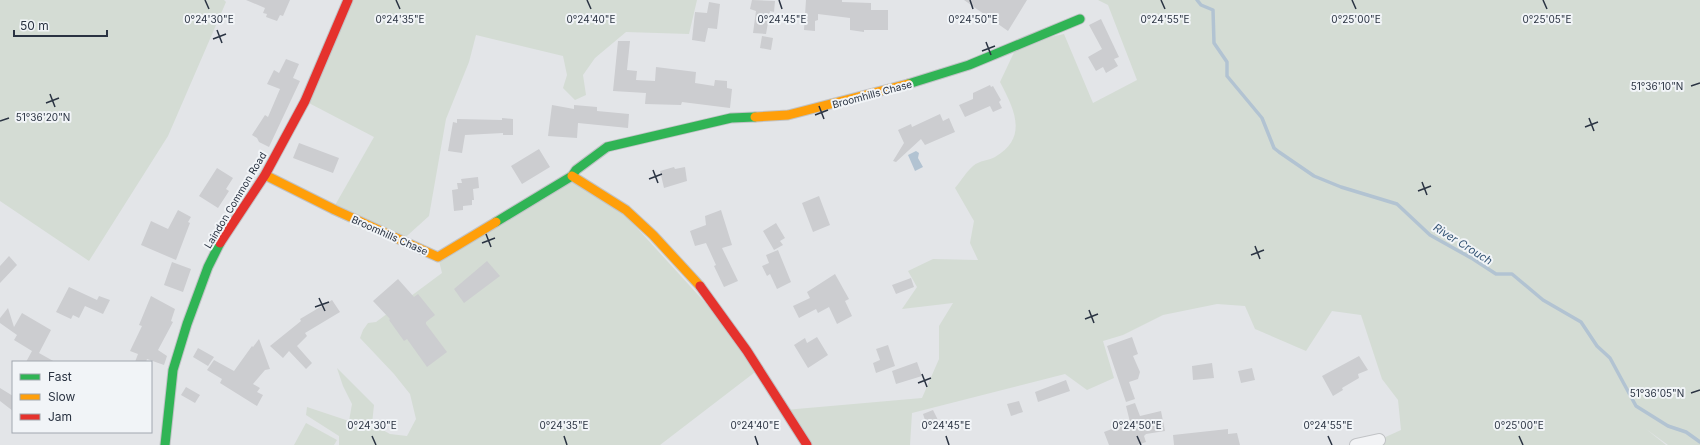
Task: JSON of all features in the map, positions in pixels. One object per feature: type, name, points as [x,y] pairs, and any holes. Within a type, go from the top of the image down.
[{"type":"street","name":"Laindon Common Road","points":[[165,445],[172,376],[189,320],[208,267],[225,234],[265,175],[305,101],[348,0]]},
{"type":"street","name":"Broomhills Chase","points":[[265,175],[335,210],[438,257],[572,176],[576,170],[607,148],[731,118],[788,115],[932,78],[969,65],[1080,18]]},
{"type":"street","points":[[572,176],[584,184],[606,194],[626,210],[680,263],[758,365],[807,445]]},
{"type":"street","points":[[1356,445],[1379,440]]},
{"type":"shaded area","points":[[0,0],[224,0],[226,2],[168,136],[89,261],[0,201]]},
{"type":"shaded area","points":[[348,0],[697,0],[689,34],[626,32],[595,58],[583,75],[586,95],[575,100],[563,88],[567,75],[563,56],[476,35],[469,62],[446,119],[429,216],[398,244],[330,214],[374,137],[305,101]]},
{"type":"shaded area","points":[[1098,0],[1700,0],[1700,445],[1668,445],[1646,429],[1666,445],[1356,445],[1379,440],[1401,430],[1398,400],[1382,379],[1361,315],[1332,311],[1306,351],[1255,329],[1245,306],[1217,304],[1163,315],[1123,335],[1103,341],[1114,378],[1087,390],[1065,374],[912,413],[910,445],[807,445],[785,410],[922,398],[939,359],[939,326],[953,303],[902,309],[917,287],[908,271],[933,259],[978,260],[970,243],[974,221],[955,188],[973,166],[995,157],[1006,149],[1012,141],[1016,122],[1014,112],[1000,82],[1018,44],[1064,34],[1093,103],[1137,80],[1108,5]]},
{"type":"shaded area","points":[[572,176],[606,194],[763,366],[660,445],[339,445],[339,436],[306,415],[307,407],[349,421],[352,404],[343,386],[337,368],[374,405],[372,424],[390,434],[407,436],[416,419],[410,394],[394,374],[360,338],[363,330],[368,323],[376,322],[442,273],[438,257]]},
{"type":"shaded area","points":[[306,423],[337,440],[334,445],[294,445]]},
{"type":"water","points":[[916,151],[919,153],[918,158],[923,167],[915,171],[908,155]]},
{"type":"building","points":[[246,0],[290,0],[283,16],[280,15],[277,21],[266,17],[267,14],[263,13],[265,8]]},
{"type":"building","points":[[752,0],[775,1],[774,12],[770,11],[766,34],[753,33],[756,11],[750,9]]},
{"type":"building","points":[[806,0],[842,0],[842,2],[871,3],[871,10],[888,10],[888,30],[864,30],[864,32],[850,30],[850,18],[818,14],[818,20],[815,21],[815,31],[804,30]]},
{"type":"building","points":[[964,0],[1027,0],[1008,31]]},
{"type":"building","points":[[709,2],[720,4],[717,29],[708,28],[705,42],[692,40],[695,12],[707,13]]},
{"type":"building","points":[[1101,19],[1119,57],[1114,59],[1118,66],[1106,73],[1103,67],[1096,71],[1088,57],[1102,49],[1089,25]]},
{"type":"building","points":[[762,36],[773,38],[771,50],[760,48]]},
{"type":"building","points":[[618,41],[630,41],[627,70],[637,71],[636,80],[655,81],[656,67],[696,72],[695,83],[714,86],[715,80],[727,81],[727,88],[732,89],[730,108],[682,102],[681,105],[645,104],[646,93],[613,91]]},
{"type":"building","points":[[286,59],[299,64],[293,78],[300,81],[269,147],[259,142],[257,138],[252,135],[265,115],[268,117],[280,89],[267,84],[274,70],[279,73]]},
{"type":"building","points":[[990,85],[991,87],[993,86],[1001,100],[999,102],[1002,108],[993,112],[990,106],[965,117],[959,105],[973,99],[973,93]]},
{"type":"building","points":[[552,105],[574,109],[574,105],[597,107],[597,111],[629,114],[628,128],[578,123],[577,138],[548,136]]},
{"type":"building","points":[[940,114],[943,121],[949,118],[955,132],[925,145],[921,139],[896,162],[893,161],[904,143],[898,130],[911,124],[912,127]]},
{"type":"building","points":[[502,118],[513,119],[513,135],[503,135],[503,133],[465,135],[462,153],[448,151],[453,122],[457,123],[457,119],[502,120]]},
{"type":"building","points":[[299,143],[339,158],[333,173],[293,158]]},
{"type":"building","points":[[539,149],[550,167],[522,184],[511,166]]},
{"type":"building","points":[[674,167],[675,169],[685,167],[687,181],[664,188],[660,171]]},
{"type":"building","points":[[217,168],[233,178],[226,189],[229,191],[218,208],[199,196]]},
{"type":"building","points":[[478,177],[479,188],[473,189],[474,200],[472,200],[472,205],[463,206],[463,210],[454,211],[452,190],[458,189],[457,183],[462,183],[461,179]]},
{"type":"building","points":[[819,196],[830,225],[813,232],[802,203]]},
{"type":"building","points":[[178,210],[191,217],[176,260],[141,245],[151,221],[168,229]]},
{"type":"building","points":[[721,210],[732,245],[722,248],[738,281],[724,287],[714,266],[716,265],[706,243],[695,246],[690,231],[706,225],[705,216]]},
{"type":"building","points":[[776,223],[785,238],[780,241],[783,245],[774,250],[763,231]]},
{"type":"building","points":[[778,250],[791,282],[777,289],[770,274],[767,276],[762,266],[769,263],[766,255]]},
{"type":"building","points":[[9,256],[17,265],[0,283],[0,266]]},
{"type":"building","points":[[487,261],[500,276],[464,303],[454,289]]},
{"type":"building","points":[[172,262],[191,269],[183,292],[164,285]]},
{"type":"building","points":[[835,274],[849,299],[845,301],[852,316],[837,324],[829,307],[818,313],[816,309],[799,318],[793,306],[810,298],[807,292]]},
{"type":"building","points":[[911,278],[914,287],[896,294],[892,285]]},
{"type":"building","points":[[398,279],[414,297],[418,294],[435,315],[426,322],[426,324],[447,352],[427,367],[407,339],[404,341],[389,320],[390,319],[373,301]]},
{"type":"building","points":[[69,287],[97,300],[99,296],[110,300],[103,314],[85,306],[79,318],[73,315],[71,319],[56,312]]},
{"type":"building","points":[[151,296],[175,309],[171,321],[173,322],[158,350],[167,356],[164,365],[147,359],[146,361],[135,361],[138,354],[130,351],[142,326],[139,325]]},
{"type":"building","points":[[332,300],[340,312],[305,333],[307,336],[297,346],[312,363],[306,369],[289,351],[283,358],[270,346],[301,321],[300,319]]},
{"type":"building","points":[[8,308],[14,327],[22,313],[51,330],[39,353],[53,361],[27,361],[32,351],[14,340],[17,335],[0,323],[0,318]]},
{"type":"building","points":[[817,337],[828,355],[808,368],[794,345],[805,338],[807,343]]},
{"type":"building","points":[[1132,337],[1138,354],[1133,356],[1140,372],[1138,379],[1129,382],[1135,399],[1126,402],[1107,346]]},
{"type":"building","points":[[259,339],[270,369],[265,370],[253,384],[260,388],[257,392],[263,395],[257,406],[220,383],[222,379],[207,370],[214,360],[234,371],[252,346],[253,347]]},
{"type":"building","points":[[888,345],[895,366],[876,373],[873,363],[880,360],[876,349]]},
{"type":"building","points":[[198,348],[214,357],[208,366],[193,357]]},
{"type":"building","points":[[1359,356],[1368,370],[1358,374],[1359,378],[1342,388],[1343,390],[1333,396],[1322,376]]},
{"type":"building","points":[[917,362],[922,376],[896,384],[892,371]]},
{"type":"building","points":[[1212,363],[1214,378],[1193,380],[1192,366]]},
{"type":"building","points":[[1252,368],[1255,380],[1241,383],[1238,371]]},
{"type":"building","points":[[1066,380],[1070,391],[1038,402],[1035,392]]},
{"type":"building","points":[[186,387],[200,395],[195,403],[181,395]]},
{"type":"building","points":[[0,388],[12,395],[12,410],[0,401]]},
{"type":"building","points":[[1019,401],[1023,412],[1011,416],[1007,404]]},
{"type":"building","points":[[1135,403],[1140,416],[1161,411],[1165,431],[1146,434],[1144,436],[1146,442],[1137,445],[1109,445],[1104,432],[1130,422],[1126,406]]},
{"type":"building","points":[[933,410],[939,422],[927,426],[923,414]]},
{"type":"building","points":[[1228,429],[1228,434],[1237,433],[1240,445],[1174,445],[1173,435]]},
{"type":"waterway","name":"River Crouch","points":[[1197,0],[1201,5],[1213,10],[1214,43],[1227,62],[1227,76],[1262,118],[1274,148],[1314,176],[1341,187],[1397,204],[1430,235],[1473,259],[1496,274],[1512,274],[1543,300],[1581,322],[1597,346],[1610,358],[1636,406],[1668,426],[1686,432],[1700,442]]},
{"type":"traffic: fast","points":[[908,84],[969,65],[1080,19]]},
{"type":"traffic: fast","points":[[496,222],[572,176],[576,170],[607,147],[731,118],[755,117]]},
{"type":"traffic: fast","points":[[165,445],[173,370],[187,324],[208,267],[220,243]]},
{"type":"traffic: slow","points":[[755,117],[788,115],[908,84]]},
{"type":"traffic: slow","points":[[265,175],[335,210],[438,257],[496,222]]},
{"type":"traffic: slow","points":[[572,176],[626,210],[653,235],[700,286]]},
{"type":"traffic: jam","points":[[220,243],[265,175],[305,101],[348,0]]},
{"type":"traffic: jam","points":[[700,286],[747,351],[807,445]]}]
